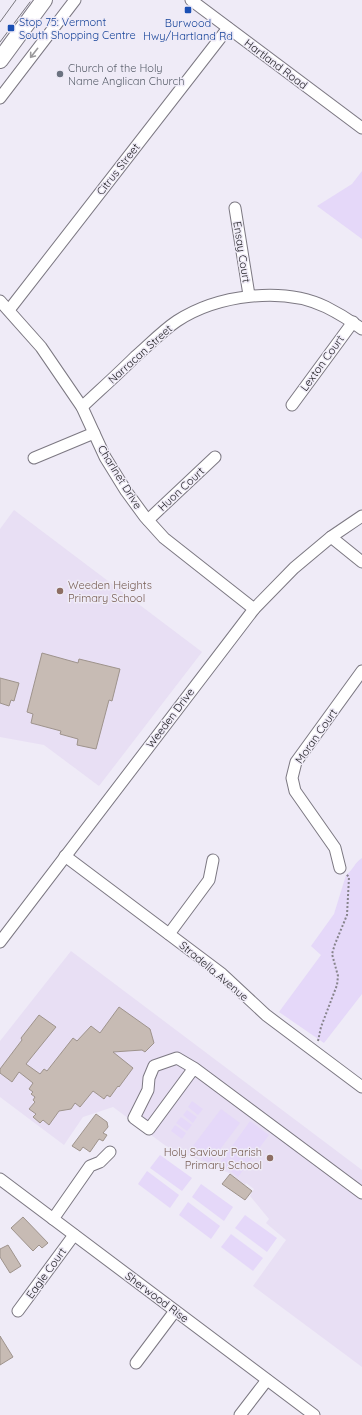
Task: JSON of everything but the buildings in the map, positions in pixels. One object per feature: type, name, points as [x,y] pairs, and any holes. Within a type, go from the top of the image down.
[{"type":"highway","points":[[0,60],[44,0]]},
{"type":"street","points":[[0,98],[76,0]]},
{"type":"street","name":"Hartland Road","points":[[190,0],[362,128]]},
{"type":"street","name":"Citrus Street","points":[[3,305],[228,28]]},
{"type":"street","name":"Ensay Court","points":[[234,208],[249,295]]},
{"type":"street","name":"Narracan Street","points":[[82,407],[162,332],[193,312],[220,302],[249,295],[300,299],[325,306],[362,329]]},
{"type":"street","name":"Charlnet Drive","points":[[3,305],[41,347],[82,407],[113,470],[148,520],[164,538],[254,609]]},
{"type":"street","name":"Lexton Court","points":[[292,405],[352,322]]},
{"type":"street","points":[[34,458],[94,433]]},
{"type":"street","name":"Huon Court","points":[[148,520],[215,457]]},
{"type":"street","name":"Weeden Drive","points":[[0,942],[254,609],[294,568],[330,537],[362,516]]},
{"type":"street","points":[[330,537],[362,562]]},
{"type":"street","name":"Moran Court","points":[[340,868],[335,848],[295,791],[292,778],[296,762],[362,671]]},
{"type":"street","name":"Stradella Avenue","points":[[65,856],[222,974],[266,1015],[362,1088]]},
{"type":"street","points":[[169,934],[209,880],[213,860]]},
{"type":"street","points":[[194,1068],[149,1129],[134,1118],[148,1090],[149,1078],[154,1066],[177,1058],[194,1068],[362,1193]]},
{"type":"street","points":[[53,1219],[90,1166],[100,1162],[110,1152]]},
{"type":"street","name":"Sherwood Rise","points":[[0,1178],[314,1415]]},
{"type":"street","name":"Eagle Court","points":[[18,1311],[74,1235]]},
{"type":"street","points":[[136,1363],[175,1311]]},
{"type":"street","points":[[240,1415],[267,1380]]},
{"type":"path","points":[[318,1041],[321,1027],[337,985],[338,976],[332,954],[347,914],[349,877],[340,868]]},
{"type":"shaded area","points":[[362,171],[362,239],[317,206],[352,184]]},
{"type":"shaded area","name":"Weeden Heights Primary School","points":[[14,510],[202,652],[99,786],[44,745],[0,737],[0,529]]},
{"type":"shaded area","points":[[362,858],[362,994],[324,1043],[279,1012],[321,955],[311,946],[334,914],[346,875]]},
{"type":"shaded area","name":"Holy Saviour Parish Primary School","points":[[71,951],[362,1170],[362,1367],[253,1286],[286,1240],[266,1223],[269,1219],[250,1196],[254,1189],[246,1183],[245,1185],[229,1173],[166,1146],[113,1107],[83,1117],[64,1145],[0,1097],[0,1041]]},
{"type":"shaded area","points":[[192,1101],[203,1109],[198,1115],[188,1107]]},
{"type":"shaded area","points":[[221,1109],[240,1123],[209,1164],[190,1150]]},
{"type":"shaded area","points":[[187,1110],[197,1117],[193,1123],[183,1115]]},
{"type":"shaded area","points":[[181,1117],[192,1125],[187,1131],[176,1123]]},
{"type":"shaded area","points":[[250,1121],[269,1135],[238,1177],[220,1163]]},
{"type":"shaded area","points":[[175,1125],[186,1133],[182,1139],[171,1131]]},
{"type":"shaded area","points":[[160,1155],[192,1178],[182,1191],[150,1168]]},
{"type":"shaded area","points":[[147,1171],[179,1195],[170,1208],[138,1184]]},
{"type":"shaded area","points":[[201,1184],[233,1207],[224,1221],[192,1197]]},
{"type":"shaded area","points":[[188,1202],[220,1226],[211,1239],[179,1215]]},
{"type":"shaded area","points":[[245,1215],[277,1238],[267,1252],[235,1228]]},
{"type":"shaded area","points":[[231,1234],[263,1258],[253,1271],[221,1247]]},
{"type":"tram line","points":[[0,22],[16,0]]},
{"type":"tram line","points":[[0,42],[30,2]]},
{"type":"place","name":"Burwood Hwy/Hartland Rd","points":[[188,10]]},
{"type":"place","name":"Stop 75: Vermont South Shopping Centre","points":[[11,28]]},
{"type":"place","name":"Church of the Holy Name Anglican Church","points":[[60,74]]},
{"type":"place","name":"Weeden Heights Primary School","points":[[60,591]]},
{"type":"place","name":"Holy Saviour Parish Primary School","points":[[270,1158]]}]
